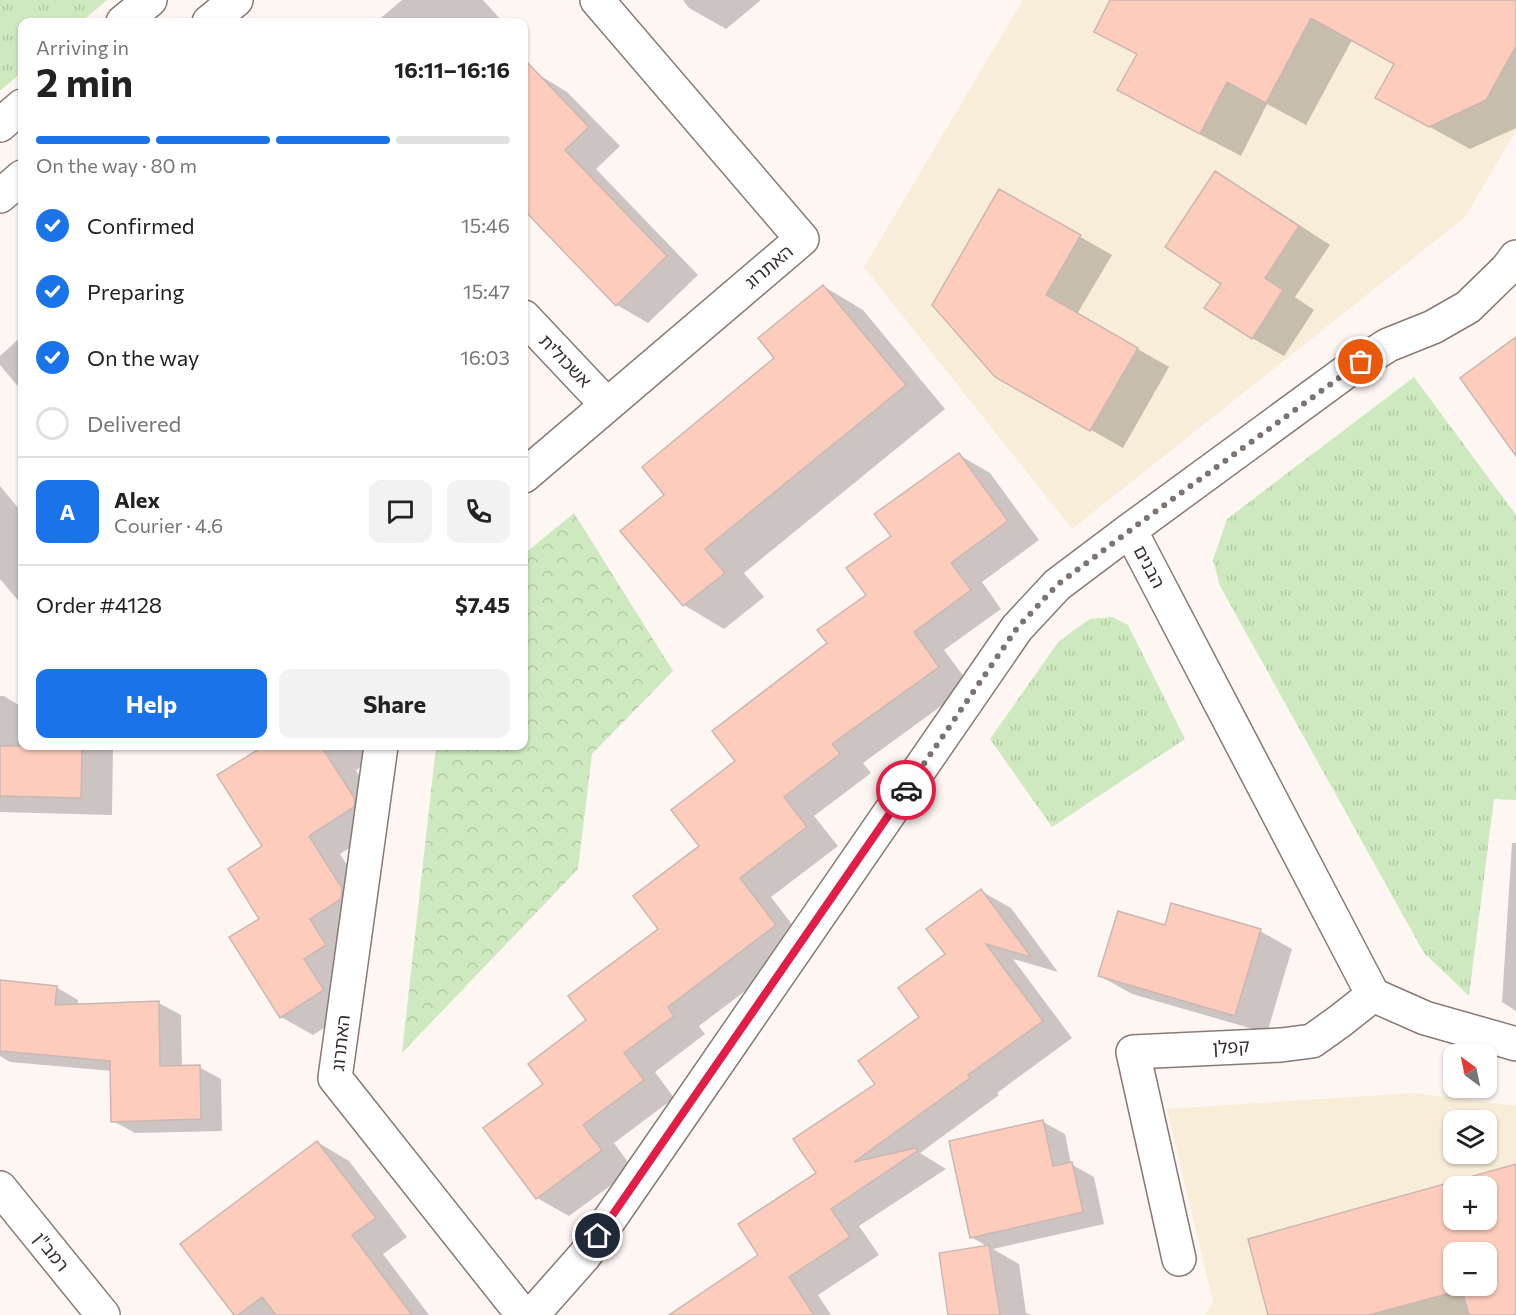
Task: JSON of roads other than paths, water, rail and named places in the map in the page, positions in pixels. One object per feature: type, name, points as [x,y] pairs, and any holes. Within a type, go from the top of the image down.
[{"type":"street","points":[[128,18],[150,0]]},
{"type":"street","points":[[214,18],[236,0]]},
{"type":"street","name":"האתרוג","points":[[528,473],[802,238],[597,0]]},
{"type":"street","points":[[0,124],[18,109]]},
{"type":"street","points":[[0,196],[18,180]]},
{"type":"street","name":"הבנים","points":[[1373,995],[1130,530],[1347,371],[1388,345],[1433,327],[1468,307],[1507,269],[1516,256]]},
{"type":"street","name":"אשכולית","points":[[528,321],[607,405]]},
{"type":"street","points":[[532,1315],[585,1256],[1017,628],[1057,585],[1130,530]]},
{"type":"street","name":"האתרוג","points":[[380,750],[335,1078],[523,1315]]},
{"type":"street","points":[[1373,995],[1425,1018],[1516,1044]]},
{"type":"street","name":"קפלן","points":[[1179,1259],[1133,1052],[1281,1045],[1312,1041],[1373,995]]},
{"type":"street","name":"רמב\"ן","points":[[0,1188],[103,1315]]}]
